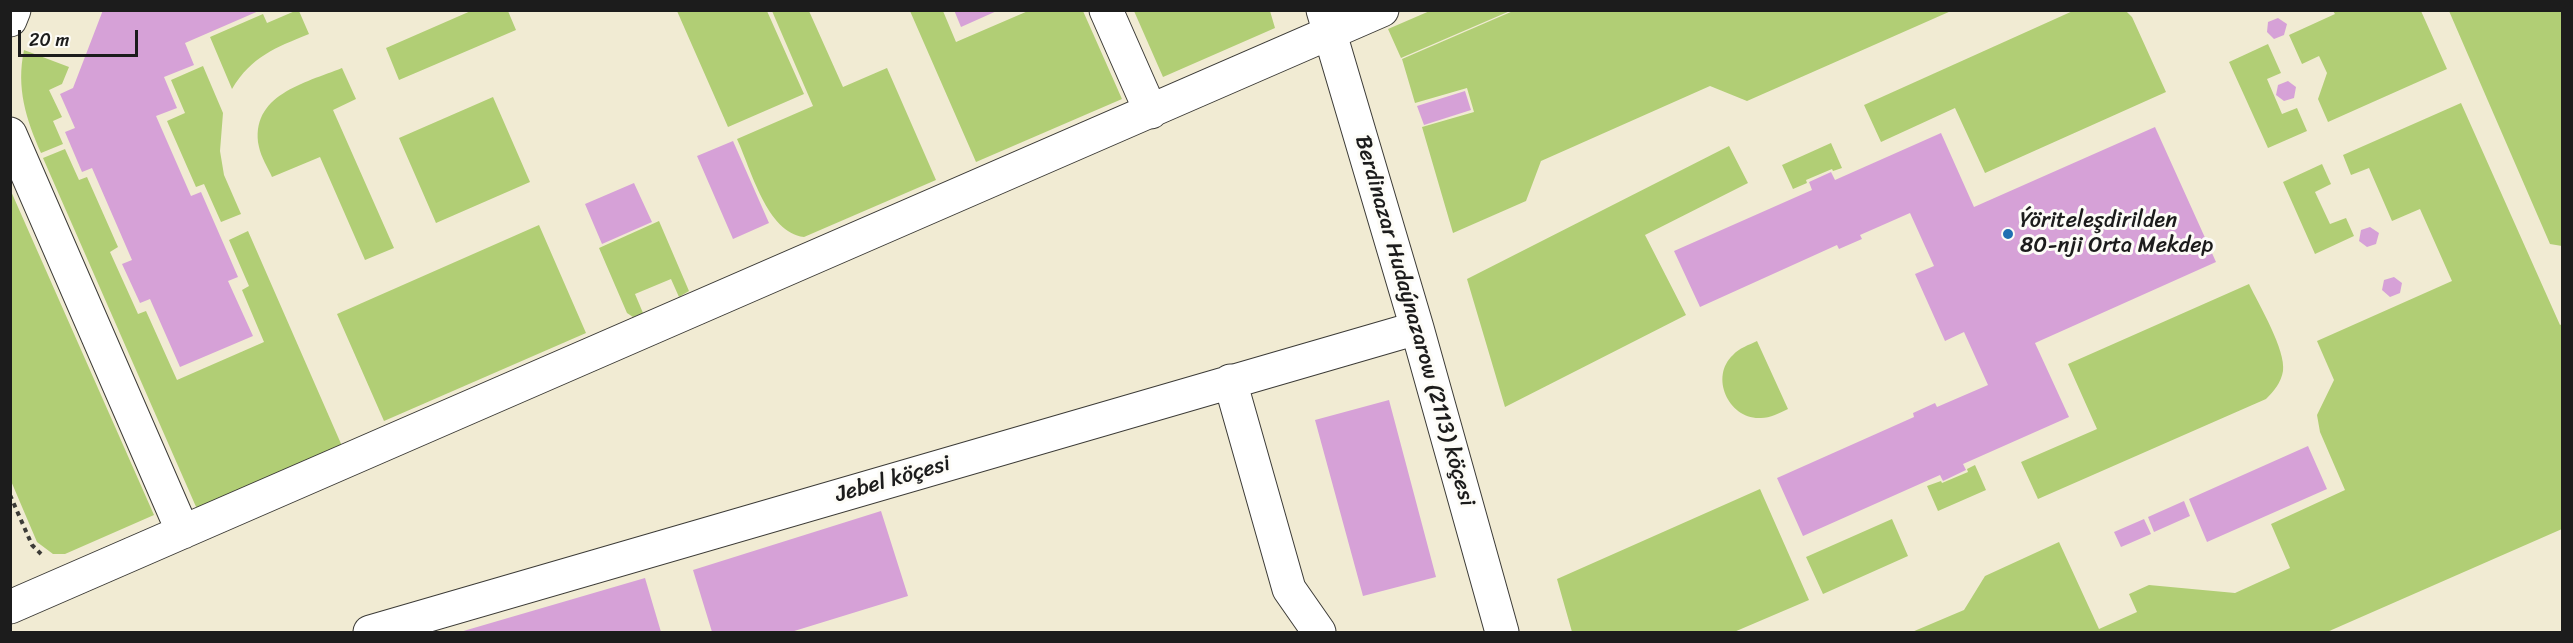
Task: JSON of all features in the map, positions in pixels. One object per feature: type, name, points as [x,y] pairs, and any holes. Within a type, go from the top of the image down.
[{"type":"street","points":[[10,20],[14,10]]},
{"type":"street","points":[[1106,10],[1150,112]]},
{"type":"street","points":[[10,608],[1150,112],[1327,22],[1382,10]]},
{"type":"street","name":"Berdinazar Hudaýnazarow (2113) köçesi","points":[[1327,22],[1417,328],[1502,633]]},
{"type":"street","points":[[10,134],[183,532]]},
{"type":"street","name":"Jebel köçesi","points":[[370,633],[421,625],[1230,381],[1417,328]]},
{"type":"street","points":[[1230,381],[1289,589],[1319,633]]},
{"type":"green space","points":[[473,10],[508,11],[516,30],[399,80],[386,48]]},
{"type":"green space","points":[[1432,10],[1510,11],[1401,58],[1388,29]]},
{"type":"green space","points":[[2075,10],[2126,11],[2132,17],[2166,92],[1985,173],[1955,108],[1881,142],[1864,105]]},
{"type":"green space","points":[[299,11],[309,34],[265,54],[248,68],[232,89],[210,37],[263,14],[267,23]]},
{"type":"green space","points":[[677,11],[767,11],[804,94],[728,127]]},
{"type":"green space","points":[[772,11],[809,11],[843,87],[887,68],[936,180],[804,237],[791,233],[780,224],[762,198],[737,139],[813,106]]},
{"type":"green space","points":[[910,11],[943,11],[956,42],[1028,11],[1083,11],[1122,99],[976,162]]},
{"type":"green space","points":[[1134,11],[1270,11],[1275,28],[1163,77]]},
{"type":"green space","points":[[1513,11],[1951,11],[1747,101],[1710,86],[1541,161],[1526,201],[1453,233],[1422,127],[1474,112],[1467,88],[1415,103],[1402,59]]},
{"type":"green space","points":[[2333,11],[2421,11],[2447,69],[2328,122],[2318,99],[2327,73],[2319,56],[2302,64],[2289,35],[2335,14]]},
{"type":"green space","points":[[2449,11],[2562,11],[2562,246],[2550,244]]},
{"type":"green space","points":[[2268,44],[2281,73],[2267,79],[2282,114],[2297,108],[2307,131],[2268,148],[2229,62]]},
{"type":"green space","points":[[24,50],[69,67],[62,84],[49,90],[62,117],[53,121],[63,144],[41,153],[24,103],[21,77]]},
{"type":"green space","points":[[203,66],[223,113],[220,151],[224,175],[241,214],[221,222],[204,184],[196,187],[167,121],[185,113],[171,80]]},
{"type":"green space","points":[[342,68],[356,99],[333,110],[394,248],[365,260],[320,157],[272,177],[259,147],[258,129],[271,103],[297,86]]},
{"type":"green space","points":[[493,97],[530,182],[436,223],[399,138]]},
{"type":"green space","points":[[2461,103],[2560,325],[2562,324],[2562,529],[2327,632],[1912,632],[1964,610],[1985,576],[2059,542],[2099,629],[2137,612],[2129,594],[2149,585],[2235,593],[2290,568],[2271,524],[2345,490],[2320,432],[2317,415],[2334,380],[2317,341],[2452,281],[2420,209],[2392,221],[2369,168],[2351,175],[2343,155]]},
{"type":"green space","points":[[1831,143],[1842,168],[1833,171],[1832,169],[1806,180],[1807,183],[1793,189],[1782,165]]},
{"type":"green space","points":[[1729,146],[1748,183],[1645,235],[1686,315],[1505,407],[1467,279]]},
{"type":"green space","points":[[65,149],[79,180],[87,177],[118,247],[110,252],[138,314],[146,311],[177,380],[264,342],[242,290],[249,286],[229,240],[248,231],[342,446],[197,509],[43,158]]},
{"type":"green space","points":[[2322,164],[2331,184],[2315,192],[2330,224],[2346,218],[2354,236],[2315,254],[2283,182]]},
{"type":"green space","points":[[10,189],[154,515],[65,554],[53,554],[37,542],[11,481]]},
{"type":"green space","points":[[659,221],[689,291],[679,297],[671,279],[635,294],[643,313],[633,317],[627,313],[599,248]]},
{"type":"green space","points":[[539,225],[586,333],[384,421],[337,314]]},
{"type":"green space","points":[[2249,284],[2276,340],[2283,362],[2281,379],[2266,399],[2038,499],[2021,462],[2097,429],[2068,364]]},
{"type":"green space","points":[[1757,341],[1788,409],[1764,418],[1750,417],[1740,412],[1726,396],[1723,385],[1726,364],[1741,349]]},
{"type":"green space","points":[[1975,465],[1986,490],[1938,511],[1927,486],[1941,481],[1942,483],[1968,472],[1967,469]]},
{"type":"green space","points":[[1760,489],[1809,600],[1734,632],[1572,632],[1557,579]]},
{"type":"green space","points":[[1892,519],[1908,556],[1823,594],[1806,557]]},
{"type":"building","points":[[103,10],[261,10],[185,43],[194,65],[164,77],[177,108],[156,116],[191,196],[201,192],[238,277],[228,281],[253,336],[180,367],[150,299],[140,303],[122,264],[132,260],[92,168],[82,172],[65,132],[75,128],[60,94],[73,88]]},
{"type":"building","points":[[954,10],[999,10],[961,27]]},
{"type":"building","points":[[2278,18],[2287,24],[2284,35],[2274,39],[2267,32],[2268,22]]},
{"type":"building","points":[[2288,81],[2296,87],[2294,98],[2284,101],[2276,95],[2278,85]]},
{"type":"building","points":[[1465,91],[1471,110],[1424,125],[1417,106]]},
{"type":"building","points":[[2155,127],[2216,262],[2035,343],[2069,417],[1963,464],[1966,470],[1943,481],[1940,475],[1803,536],[1777,478],[1914,417],[1913,413],[1935,403],[1937,407],[1988,385],[1964,332],[1945,341],[1915,274],[1934,266],[1910,213],[1860,235],[1862,239],[1839,249],[1837,245],[1700,307],[1674,251],[1812,190],[1809,182],[1831,172],[1835,180],[1941,133],[1974,207]]},
{"type":"building","points":[[733,141],[769,223],[733,239],[697,156]]},
{"type":"building","points":[[634,183],[652,222],[602,244],[585,204]]},
{"type":"building","points":[[2370,227],[2379,233],[2376,244],[2367,247],[2359,241],[2361,230]]},
{"type":"building","points":[[2394,277],[2402,283],[2400,293],[2390,297],[2382,290],[2384,280]]},
{"type":"building","points":[[1389,400],[1436,577],[1363,596],[1315,420]]},
{"type":"building","points":[[2308,446],[2327,489],[2207,542],[2189,499]]},
{"type":"building","points":[[2184,501],[2190,516],[2154,532],[2148,517]]},
{"type":"building","points":[[881,511],[908,596],[791,632],[712,632],[693,570]]},
{"type":"building","points":[[2144,519],[2151,534],[2121,547],[2114,532]]},
{"type":"building","points":[[645,578],[661,632],[460,632]]},
{"type":"place","name":"Ýöriteleşdirilden 80-nji Orta Mekdep","points":[[2008,234]]}]
